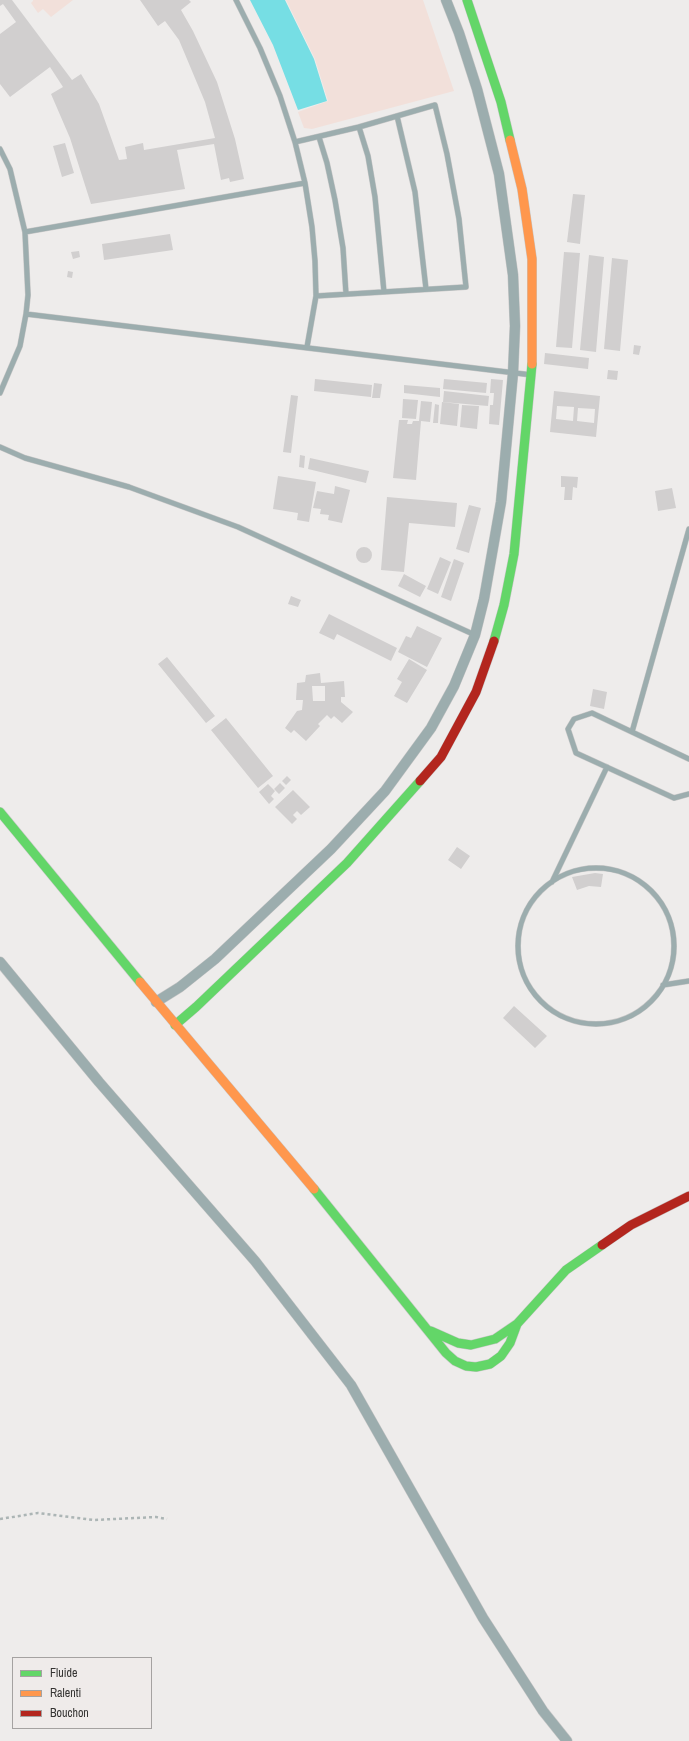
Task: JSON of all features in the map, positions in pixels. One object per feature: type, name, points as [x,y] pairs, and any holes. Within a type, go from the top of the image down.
[{"type":"street","points":[[156,1002],[180,987],[214,959],[331,849],[385,791],[431,728],[454,686],[474,635],[484,599],[501,502],[513,372],[515,326],[513,275],[499,174],[477,89],[459,33],[446,0]]},
{"type":"street","points":[[175,1025],[196,1007],[346,863],[441,757],[476,692],[494,642],[504,605],[514,554],[532,375],[532,259],[522,189],[501,102],[467,0]]},
{"type":"street","points":[[0,812],[175,1025],[307,1181],[446,1353],[455,1361],[466,1366],[476,1367],[490,1364],[501,1356],[510,1343],[517,1324]]},
{"type":"street","points":[[0,962],[99,1082],[255,1261],[351,1385],[483,1618],[543,1711],[567,1741]]},
{"type":"street","points":[[428,1329],[458,1344],[471,1345],[495,1339],[517,1324],[566,1270],[631,1225],[689,1196]]},
{"type":"lane","points":[[236,0],[260,48],[280,96],[295,142],[305,183],[312,228],[316,296],[307,347]]},
{"type":"lane","points":[[295,142],[359,127],[435,105],[447,154],[459,219],[466,287],[316,296]]},
{"type":"lane","points":[[397,116],[415,192],[426,289]]},
{"type":"lane","points":[[359,127],[368,156],[375,197],[384,292]]},
{"type":"lane","points":[[319,136],[335,200],[343,248],[346,294]]},
{"type":"lane","points":[[0,149],[10,169],[25,232],[28,282],[26,314],[20,346],[0,393]]},
{"type":"lane","points":[[25,232],[305,183]]},
{"type":"lane","points":[[26,314],[532,375]]},
{"type":"lane","points":[[0,447],[25,458],[129,487],[238,527],[474,635]]},
{"type":"lane","points":[[632,732],[689,529]]},
{"type":"lane","points":[[689,759],[592,713],[574,719],[568,729],[576,753],[674,798],[689,794]]},
{"type":"lane","points":[[552,882],[607,767]]},
{"type":"lane","points":[[598,868],[615,871],[631,877],[644,885],[658,898],[668,916],[672,929],[674,943],[673,959],[669,974],[663,985],[655,997],[639,1011],[611,1022],[594,1023],[575,1021],[550,1009],[538,998],[529,986],[523,973],[519,958],[518,944],[521,923],[528,907],[538,894],[552,882],[566,874],[586,869],[598,868]]},
{"type":"lane","points":[[663,985],[689,981]]},
{"type":"path","points":[[0,1519],[38,1513],[94,1520],[156,1517],[167,1519]]},
{"type":"shaded area","points":[[33,0],[73,0],[51,17],[43,9],[38,13],[31,3]]},
{"type":"shaded area","points":[[286,0],[423,0],[454,91],[312,129],[304,128],[298,112],[328,101],[315,59]]},
{"type":"water","points":[[250,0],[285,0],[314,59],[327,101],[298,110],[273,45]]},
{"type":"building","points":[[0,0],[12,0],[72,80],[81,74],[99,104],[119,160],[127,159],[125,147],[143,143],[144,150],[215,138],[205,102],[179,40],[165,21],[158,26],[140,0],[189,0],[191,2],[181,10],[193,31],[217,82],[235,139],[244,179],[230,182],[229,178],[221,180],[214,144],[177,150],[185,189],[91,204],[70,138],[51,94],[63,87],[50,67],[10,97],[0,84],[0,34],[16,22],[3,4],[0,6]]},
{"type":"building","points":[[65,143],[74,173],[62,177],[53,146]]},
{"type":"building","points":[[573,194],[585,195],[580,244],[567,242]]},
{"type":"building","points":[[170,234],[173,250],[104,260],[102,244]]},
{"type":"building","points":[[79,251],[80,257],[73,259],[71,252]]},
{"type":"building","points":[[564,252],[580,253],[572,348],[556,347]]},
{"type":"building","points":[[589,255],[604,257],[596,352],[580,350]]},
{"type":"building","points":[[612,258],[628,260],[620,351],[604,349]]},
{"type":"building","points":[[68,271],[73,272],[72,278],[67,277]]},
{"type":"building","points":[[634,345],[641,346],[639,355],[633,354]]},
{"type":"building","points":[[545,353],[589,358],[588,369],[544,364]]},
{"type":"building","points":[[608,370],[618,371],[617,380],[607,379]]},
{"type":"building","points":[[315,379],[372,385],[371,397],[314,391]]},
{"type":"building","points":[[444,379],[487,383],[486,393],[443,389]]},
{"type":"building","points":[[491,379],[503,380],[499,425],[489,424],[490,405],[493,405],[494,393],[490,393]]},
{"type":"building","points":[[374,383],[382,384],[380,398],[372,398]]},
{"type":"building","points":[[404,385],[440,388],[440,397],[404,393]]},
{"type":"building","points":[[444,391],[489,396],[488,406],[443,402]]},
{"type":"building","points":[[554,391],[600,396],[596,437],[550,432]],"holes":[[[557,406],[574,407],[573,421],[556,419]],[[578,408],[595,409],[594,423],[577,421]]]},
{"type":"building","points":[[291,395],[298,396],[291,453],[283,452]]},
{"type":"building","points":[[403,399],[418,400],[416,419],[402,418]]},
{"type":"building","points":[[421,401],[432,402],[430,422],[421,421],[416,480],[393,478],[399,420],[408,420],[407,424],[412,424],[413,421],[419,421]]},
{"type":"building","points":[[442,402],[459,404],[457,426],[440,424]]},
{"type":"building","points":[[435,404],[439,405],[438,423],[433,423]]},
{"type":"building","points":[[462,405],[479,406],[477,429],[460,427]]},
{"type":"building","points":[[300,455],[305,456],[304,468],[299,467]]},
{"type":"building","points":[[310,458],[369,471],[366,483],[308,469]]},
{"type":"building","points":[[278,476],[316,482],[309,522],[297,520],[298,513],[273,509]]},
{"type":"building","points":[[561,476],[578,477],[577,488],[573,487],[572,500],[564,500],[565,487],[561,487]]},
{"type":"building","points":[[335,486],[350,490],[342,523],[328,520],[329,515],[320,514],[321,509],[313,508],[317,491],[334,494]]},
{"type":"building","points":[[672,488],[676,508],[658,511],[655,491]]},
{"type":"building","points":[[387,497],[457,503],[455,527],[409,523],[404,572],[381,570]]},
{"type":"building","points":[[469,505],[481,508],[469,553],[456,549]]},
{"type":"building","points":[[361,547],[367,547],[372,552],[370,561],[367,563],[361,563],[356,558],[356,552]]},
{"type":"building","points":[[440,557],[451,562],[438,594],[427,589]]},
{"type":"building","points":[[454,559],[464,563],[451,601],[441,597]]},
{"type":"building","points":[[404,574],[426,586],[420,597],[398,586]]},
{"type":"building","points":[[291,596],[301,600],[298,607],[288,604]]},
{"type":"building","points":[[329,614],[397,648],[391,661],[337,634],[334,640],[319,633]]},
{"type":"building","points":[[417,626],[442,638],[427,667],[398,652],[406,636],[411,638]]},
{"type":"building","points":[[167,657],[215,716],[206,723],[158,664]]},
{"type":"building","points":[[409,659],[427,670],[407,703],[394,696],[402,682],[397,679]]},
{"type":"building","points":[[320,673],[321,683],[344,681],[345,697],[341,697],[341,702],[353,712],[342,723],[334,716],[331,719],[327,715],[318,724],[320,726],[306,741],[294,730],[291,733],[285,728],[297,711],[302,710],[303,700],[296,700],[297,683],[305,682],[306,675]],"holes":[[[312,686],[325,686],[325,701],[313,701]]]},
{"type":"building","points":[[593,689],[607,692],[604,709],[590,706]]},
{"type":"building","points":[[226,718],[273,776],[258,788],[211,730]]},
{"type":"building","points":[[287,776],[291,780],[286,785],[282,781]]},
{"type":"building","points":[[280,783],[285,788],[279,794],[274,789]]},
{"type":"building","points":[[268,784],[275,791],[271,796],[274,799],[269,804],[259,792]]},
{"type":"building","points":[[293,790],[310,807],[301,815],[297,811],[293,815],[297,819],[292,824],[275,807]]},
{"type":"building","points":[[457,847],[470,856],[461,869],[448,860]]},
{"type":"building","points":[[595,873],[603,874],[601,887],[589,886],[577,890],[572,877]]},
{"type":"building","points":[[514,1006],[547,1036],[535,1048],[503,1018]]},
{"type":"traffic: fast","points":[[467,0],[501,102],[510,140]]},
{"type":"traffic: fast","points":[[494,641],[504,605],[514,554],[532,364]]},
{"type":"traffic: fast","points":[[175,1025],[196,1007],[347,863],[420,781]]},
{"type":"traffic: fast","points":[[0,812],[140,982]]},
{"type":"traffic: fast","points":[[314,1189],[446,1353],[455,1361],[466,1366],[476,1367],[490,1364],[501,1356],[510,1343],[517,1324]]},
{"type":"traffic: fast","points":[[431,1331],[458,1343],[471,1345],[495,1339],[517,1324],[566,1270],[602,1245]]},
{"type":"traffic: slow","points":[[510,140],[522,189],[532,259],[532,364]]},
{"type":"traffic: slow","points":[[140,982],[314,1189]]},
{"type":"traffic: jam","points":[[420,781],[441,757],[476,692],[494,641]]},
{"type":"traffic: jam","points":[[602,1245],[631,1225],[689,1196]]}]
